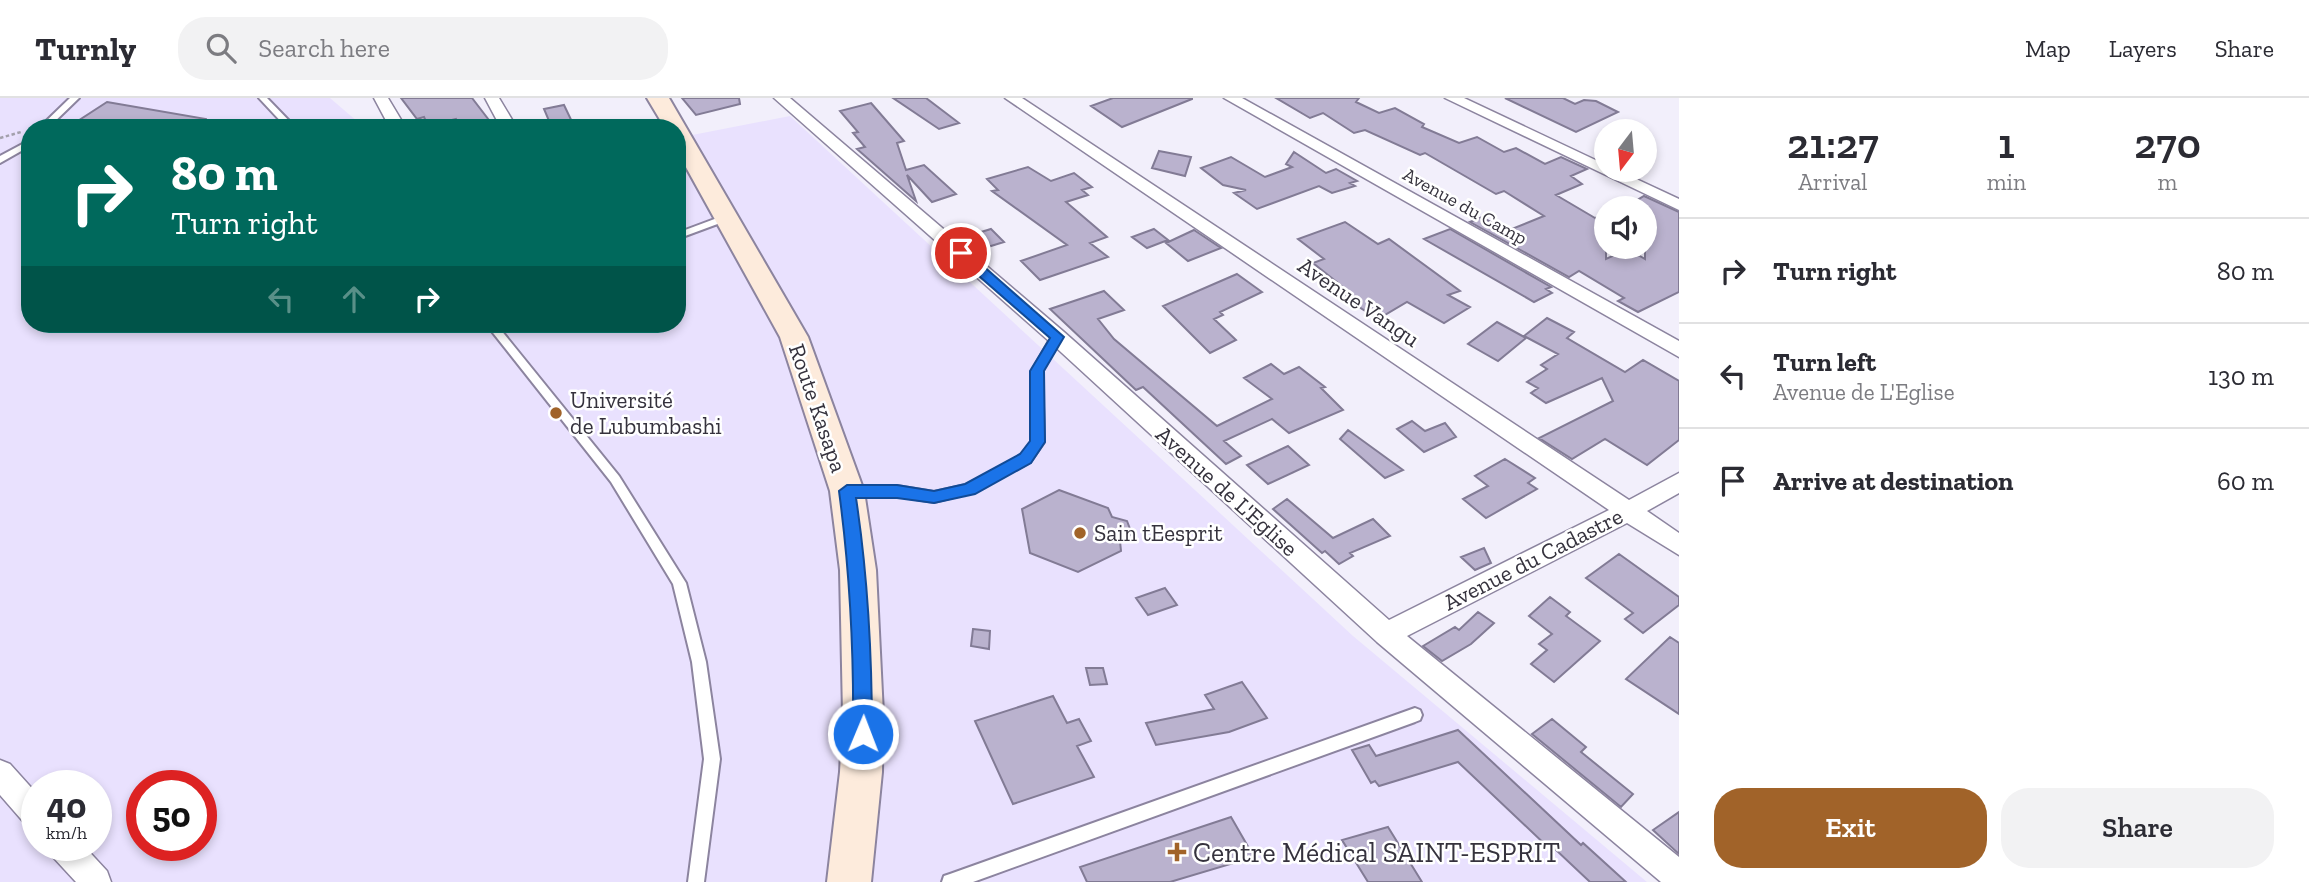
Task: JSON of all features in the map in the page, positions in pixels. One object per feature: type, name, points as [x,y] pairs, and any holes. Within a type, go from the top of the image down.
[{"type":"main road","name":"Route Kasapa","points":[[658,98],[670,119]]},
{"type":"main road","name":"Route Kasapa","points":[[686,146],[728,216],[794,337],[847,491],[858,570],[863,715],[862,772],[849,882]]},
{"type":"street","points":[[381,98],[393,119]]},
{"type":"street","points":[[492,98],[504,119]]},
{"type":"street","name":"Avenue de L'Eglise","points":[[781,98],[1057,337],[1386,634],[1679,877]]},
{"type":"street","name":"Avenue Vangu","points":[[1012,98],[1679,545]]},
{"type":"street","name":"Avenue du Camp","points":[[1231,98],[1679,350]]},
{"type":"street","points":[[1452,98],[1679,205]]},
{"type":"street","name":"Avenue du Cadastre","points":[[1386,634],[1627,512],[1679,482]]},
{"type":"street","points":[[0,774],[21,798]]},
{"type":"street","points":[[77,861],[96,882]]},
{"type":"lane","points":[[53,119],[75,98]]},
{"type":"lane","points":[[263,98],[283,119]]},
{"type":"lane","points":[[0,160],[21,147]]},
{"type":"lane","points":[[686,232],[728,216]]},
{"type":"lane","points":[[498,333],[615,479],[679,583],[699,662],[712,759],[696,882]]},
{"type":"lane","points":[[847,491],[897,491],[934,497],[969,489],[1026,458],[1038,442],[1037,371],[1057,337]]},
{"type":"lane","points":[[950,882],[1415,715]]},
{"type":"path","points":[[0,138],[21,132]]},
{"type":"shaded area","name":"Université de Lubumbashi","points":[[0,98],[330,98],[354,119],[21,119],[21,333],[686,333],[686,136],[790,116],[1353,636],[1647,882],[0,882]]},
{"type":"building","points":[[401,98],[472,98],[488,119],[424,117],[417,119]]},
{"type":"building","points":[[682,98],[739,98],[740,104],[696,115]]},
{"type":"building","points":[[893,98],[926,98],[959,123],[939,129]]},
{"type":"building","points":[[1113,98],[1192,99],[1122,127],[1091,106]]},
{"type":"building","points":[[1276,98],[1359,98],[1356,102],[1379,113],[1395,108],[1424,124],[1422,127],[1459,143],[1477,137],[1504,152],[1516,148],[1545,164],[1561,157],[1587,169],[1571,176],[1582,184],[1556,195],[1594,217],[1594,259],[1657,259],[1657,202],[1679,212],[1679,292],[1638,312],[1618,301],[1624,298],[1579,271],[1569,277],[1470,222],[1482,217],[1507,231],[1544,216],[1504,191],[1496,194],[1425,153],[1420,155],[1365,130],[1354,133],[1323,113],[1310,118]]},
{"type":"building","points":[[1505,98],[1563,98],[1575,104],[1584,100],[1596,101],[1618,112],[1603,119],[1594,119],[1594,123],[1576,132]]},
{"type":"building","points":[[107,102],[206,119],[81,119]]},
{"type":"building","points":[[871,103],[904,141],[897,143],[906,170],[924,165],[956,194],[932,202],[907,175],[916,201],[857,149],[865,147],[853,133],[858,132],[840,111]]},
{"type":"building","points":[[564,105],[571,119],[548,119],[544,109]]},
{"type":"building","points":[[1159,151],[1191,157],[1185,176],[1152,168]]},
{"type":"building","points":[[1294,152],[1326,173],[1336,169],[1357,181],[1350,183],[1355,186],[1332,193],[1319,186],[1257,209],[1234,193],[1246,190],[1223,185],[1201,168],[1231,157],[1265,177],[1292,167],[1286,164]]},
{"type":"building","points":[[1028,167],[1051,181],[1074,173],[1092,187],[1082,190],[1088,195],[1066,202],[1107,237],[1090,243],[1108,257],[1040,280],[1021,261],[1067,245],[992,191],[998,190],[987,179]]},
{"type":"building","points":[[1345,222],[1378,244],[1389,239],[1460,291],[1448,295],[1470,307],[1444,323],[1407,302],[1378,319],[1345,298],[1347,296],[1337,290],[1343,287],[1313,263],[1324,259],[1298,239]]},
{"type":"building","points":[[991,229],[1004,242],[981,249],[968,236]]},
{"type":"building","points":[[1154,229],[1168,240],[1147,248],[1132,237]]},
{"type":"building","points":[[1450,229],[1551,287],[1546,289],[1552,293],[1534,302],[1424,239]]},
{"type":"building","points":[[1194,230],[1221,248],[1188,261],[1166,243]]},
{"type":"building","points":[[1237,274],[1262,292],[1220,312],[1223,315],[1214,319],[1236,340],[1210,353],[1163,306]]},
{"type":"building","points":[[1104,291],[1124,310],[1098,319],[1114,339],[1217,426],[1272,399],[1244,378],[1271,364],[1284,374],[1299,367],[1325,387],[1321,388],[1343,410],[1289,433],[1272,419],[1224,441],[1241,456],[1226,464],[1143,387],[1136,390],[1050,309]]},
{"type":"building","points":[[1547,318],[1574,332],[1567,338],[1625,372],[1643,360],[1679,381],[1679,440],[1647,465],[1605,439],[1572,459],[1539,438],[1613,401],[1602,378],[1546,403],[1531,393],[1538,388],[1527,382],[1547,369],[1541,365],[1558,354],[1524,336]]},
{"type":"building","points":[[1497,322],[1526,338],[1498,361],[1468,344]]},
{"type":"building","points":[[1412,421],[1425,431],[1445,423],[1456,437],[1424,452],[1397,429]]},
{"type":"building","points":[[1348,430],[1403,470],[1385,478],[1340,439]]},
{"type":"building","points":[[1288,446],[1309,465],[1268,484],[1247,465]]},
{"type":"building","points":[[1505,459],[1535,478],[1528,483],[1537,489],[1486,518],[1463,499],[1488,486],[1475,476]]},
{"type":"building","points":[[1059,490],[1108,508],[1112,517],[1127,521],[1132,534],[1120,541],[1121,551],[1078,572],[1030,553],[1022,509]]},
{"type":"building","points":[[1287,499],[1333,538],[1373,519],[1390,536],[1350,553],[1353,556],[1339,564],[1325,551],[1322,553],[1273,509]]},
{"type":"building","points":[[1484,548],[1491,563],[1475,570],[1461,557]]},
{"type":"building","points":[[1619,554],[1679,597],[1679,605],[1643,633],[1625,619],[1633,613],[1586,578]]},
{"type":"building","points":[[1165,588],[1177,605],[1148,615],[1136,598]]},
{"type":"building","points":[[1550,597],[1570,612],[1566,616],[1600,641],[1554,682],[1531,664],[1547,650],[1539,644],[1552,634],[1529,616]]},
{"type":"building","points":[[1478,612],[1494,623],[1471,644],[1442,661],[1423,646],[1455,627],[1459,630]]},
{"type":"building","points":[[973,629],[990,631],[989,649],[971,646]]},
{"type":"building","points":[[1670,637],[1679,643],[1679,714],[1626,679]]},
{"type":"building","points":[[1086,668],[1103,668],[1107,684],[1090,685]]},
{"type":"building","points":[[1242,682],[1267,718],[1229,732],[1156,745],[1146,723],[1214,709],[1205,695]]},
{"type":"building","points":[[1053,696],[1067,723],[1079,719],[1091,741],[1077,746],[1094,777],[1013,804],[975,721]]},
{"type":"building","points":[[1552,719],[1586,747],[1581,752],[1633,794],[1621,807],[1532,734]]},
{"type":"building","points":[[1458,730],[1581,845],[1583,843],[1626,882],[1590,882],[1555,849],[1552,851],[1458,762],[1379,786],[1375,781],[1371,783],[1352,750],[1369,745],[1376,756]]},
{"type":"building","points":[[1679,812],[1679,854],[1653,830]]},
{"type":"building","points":[[1231,817],[1254,857],[1170,882],[1087,882],[1080,867]]},
{"type":"building","points":[[1388,827],[1422,882],[1368,882],[1342,840]]},
{"type":"place","name":"Université de Lubumbashi","points":[[556,413]]},
{"type":"place","name":"Sain tEesprit","points":[[1080,533]]},
{"type":"place","name":"Centre Médical SAINT-ESPRIT","points":[[1177,852]]},
{"type":"route","points":[[863,734],[863,637],[858,570],[847,491],[897,491],[934,497],[969,489],[1026,458],[1038,442],[1037,371],[1057,337],[961,253]]}]
